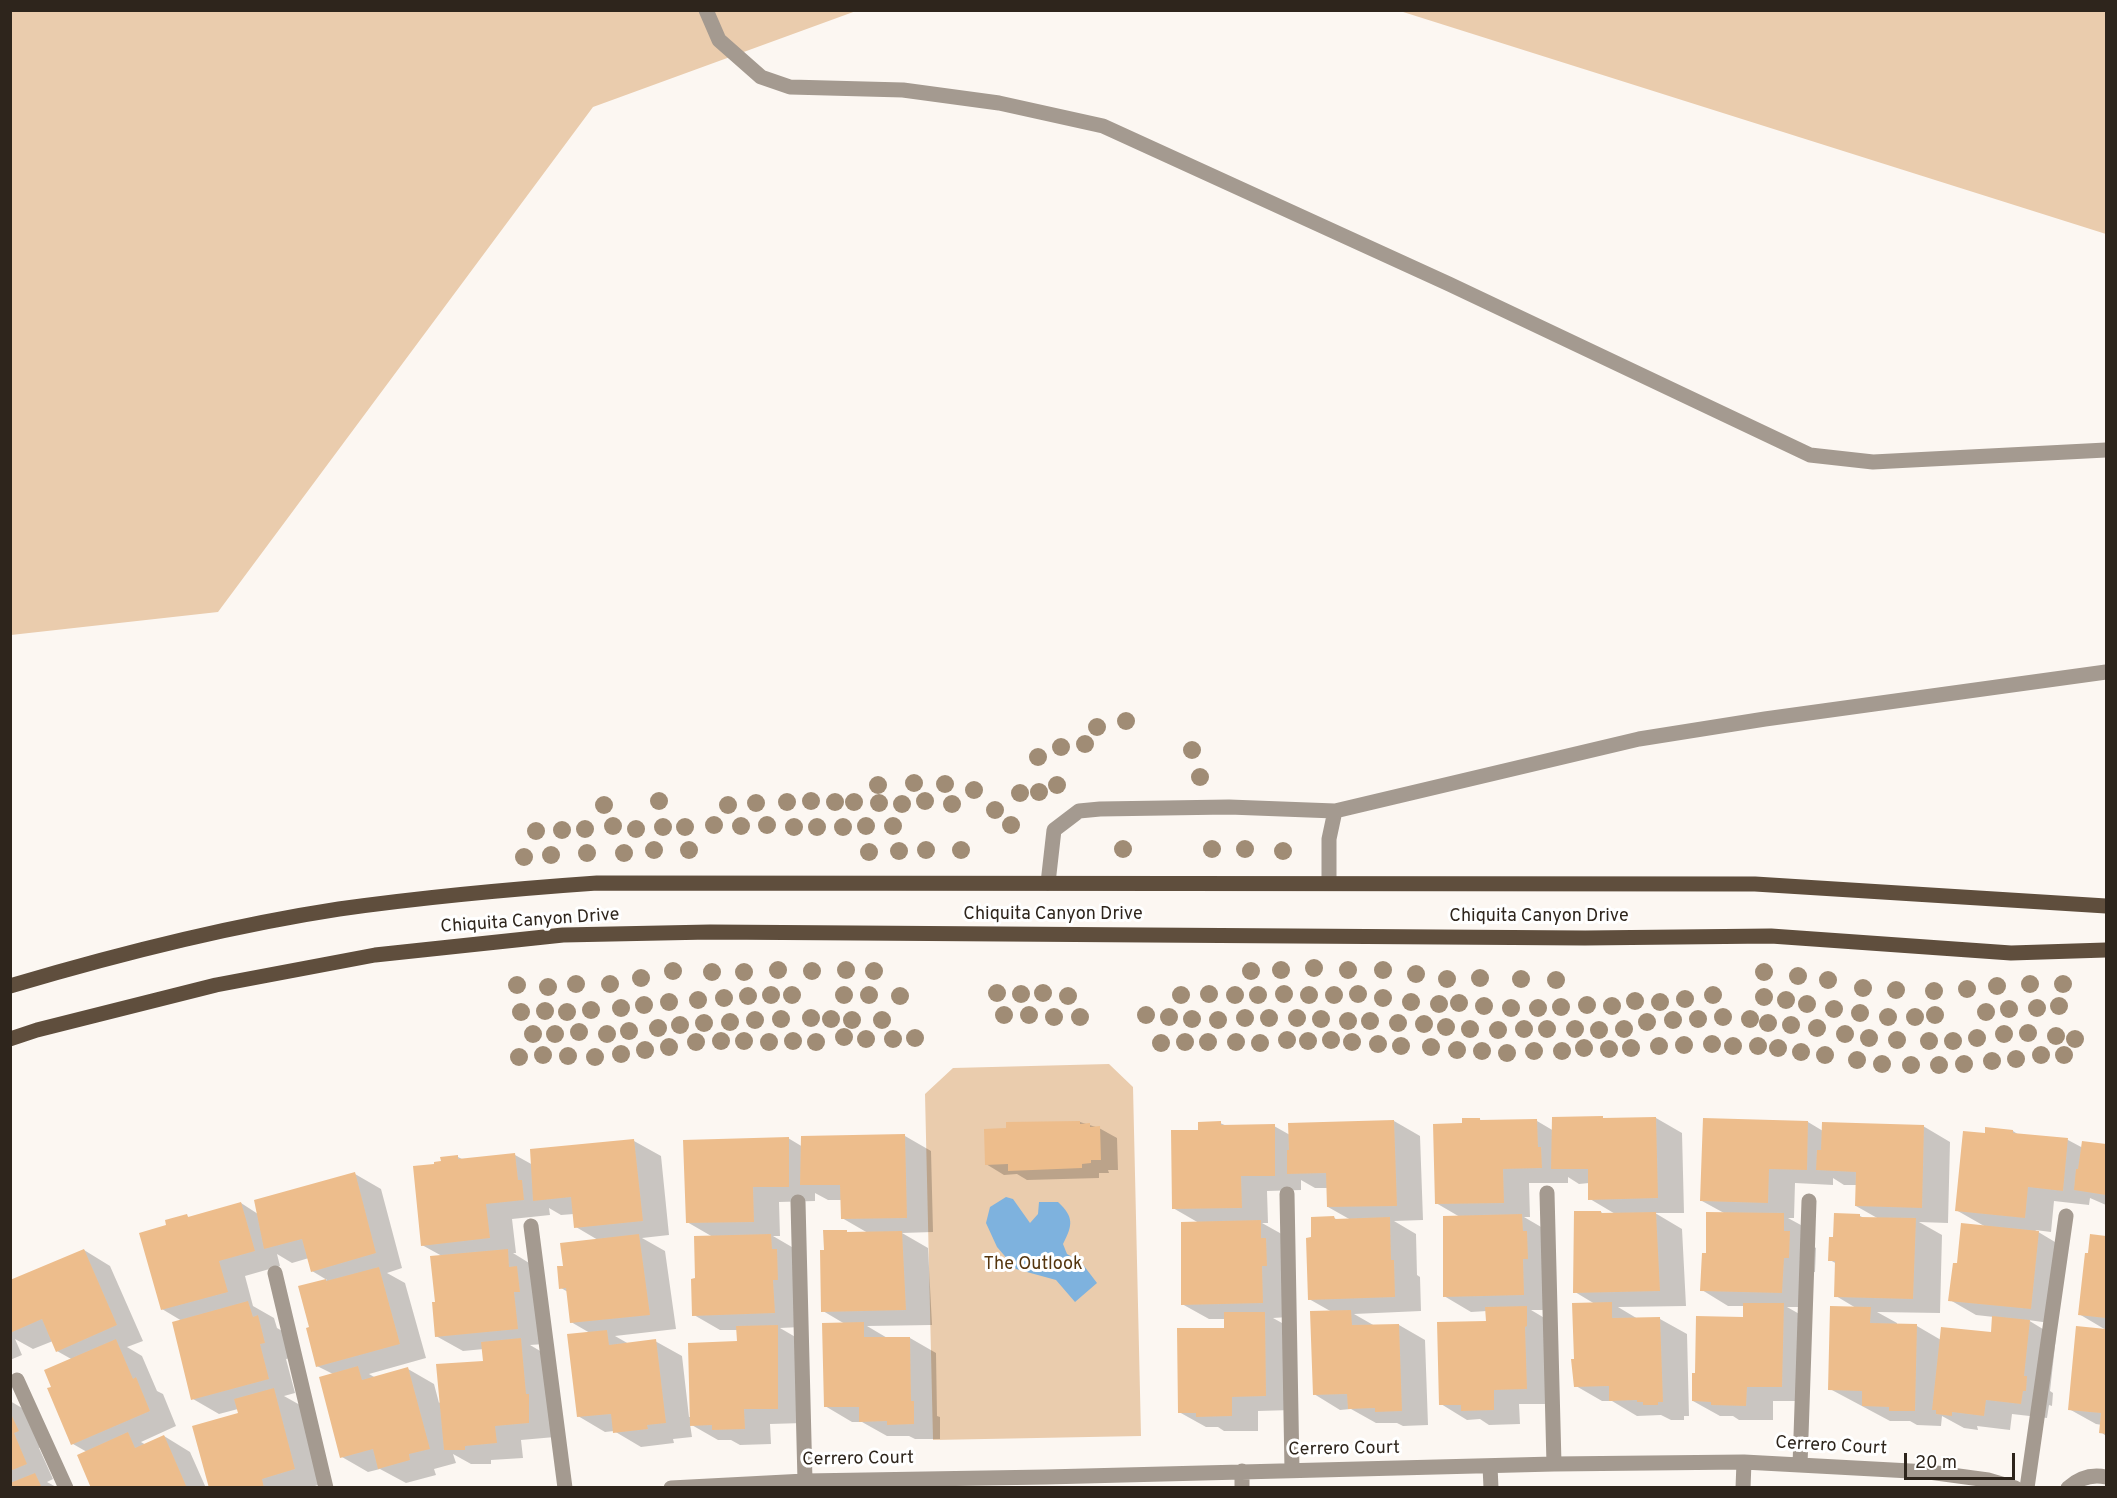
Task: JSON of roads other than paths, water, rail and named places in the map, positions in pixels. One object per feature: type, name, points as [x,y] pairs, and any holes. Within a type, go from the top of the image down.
[{"type":"main road","name":"Chiquita Canyon Drive","points":[[10,986],[95,961],[233,928],[338,910],[490,891],[597,883],[1755,884],[2106,906]]},
{"type":"main road","name":"Chiquita Canyon Drive","points":[[10,1039],[37,1030],[227,982],[375,955],[563,935],[722,932],[1562,938],[1771,936],[2011,953],[2106,950]]},
{"type":"street","points":[[706,10],[719,40],[761,77],[790,87],[903,90],[967,99],[1102,126],[1449,284],[1810,455],[1873,462],[2106,450]]},
{"type":"street","points":[[1048,883],[1054,830],[1079,811],[1229,807],[1335,811],[1639,739],[1765,719],[2106,672]]},
{"type":"street","points":[[1329,883],[1329,838],[1335,811]]},
{"type":"street","points":[[1547,1193],[1554,1464]]},
{"type":"street","points":[[1287,1194],[1292,1470]]},
{"type":"street","points":[[1800,1465],[1809,1201]]},
{"type":"street","points":[[798,1202],[805,1481]]},
{"type":"street","points":[[2027,1488],[2066,1216]]},
{"type":"street","points":[[531,1226],[565,1488]]},
{"type":"street","points":[[275,1273],[326,1488]]},
{"type":"street","points":[[16,1380],[66,1488]]},
{"type":"street","points":[[1743,1488],[1744,1462]]},
{"type":"street","name":"Cerrero Court","points":[[671,1488],[805,1481],[840,1484],[1046,1482],[1242,1471],[1744,1462],[1929,1472],[2015,1488]]},
{"type":"street","points":[[1490,1466],[1491,1488]]},
{"type":"street","points":[[1242,1471],[1242,1488]]},
{"type":"street","points":[[2068,1488],[2079,1480],[2089,1477],[2106,1477]]},
{"type":"water","points":[[1006,1197],[1013,1199],[1030,1223],[1038,1214],[1039,1202],[1058,1202],[1067,1212],[1070,1226],[1063,1244],[1067,1254],[1081,1262],[1097,1283],[1075,1302],[1056,1280],[1016,1269],[997,1247],[986,1223],[990,1207]]},
{"type":"park label","name":"The Outlook","points":[[1033,1265]]}]
